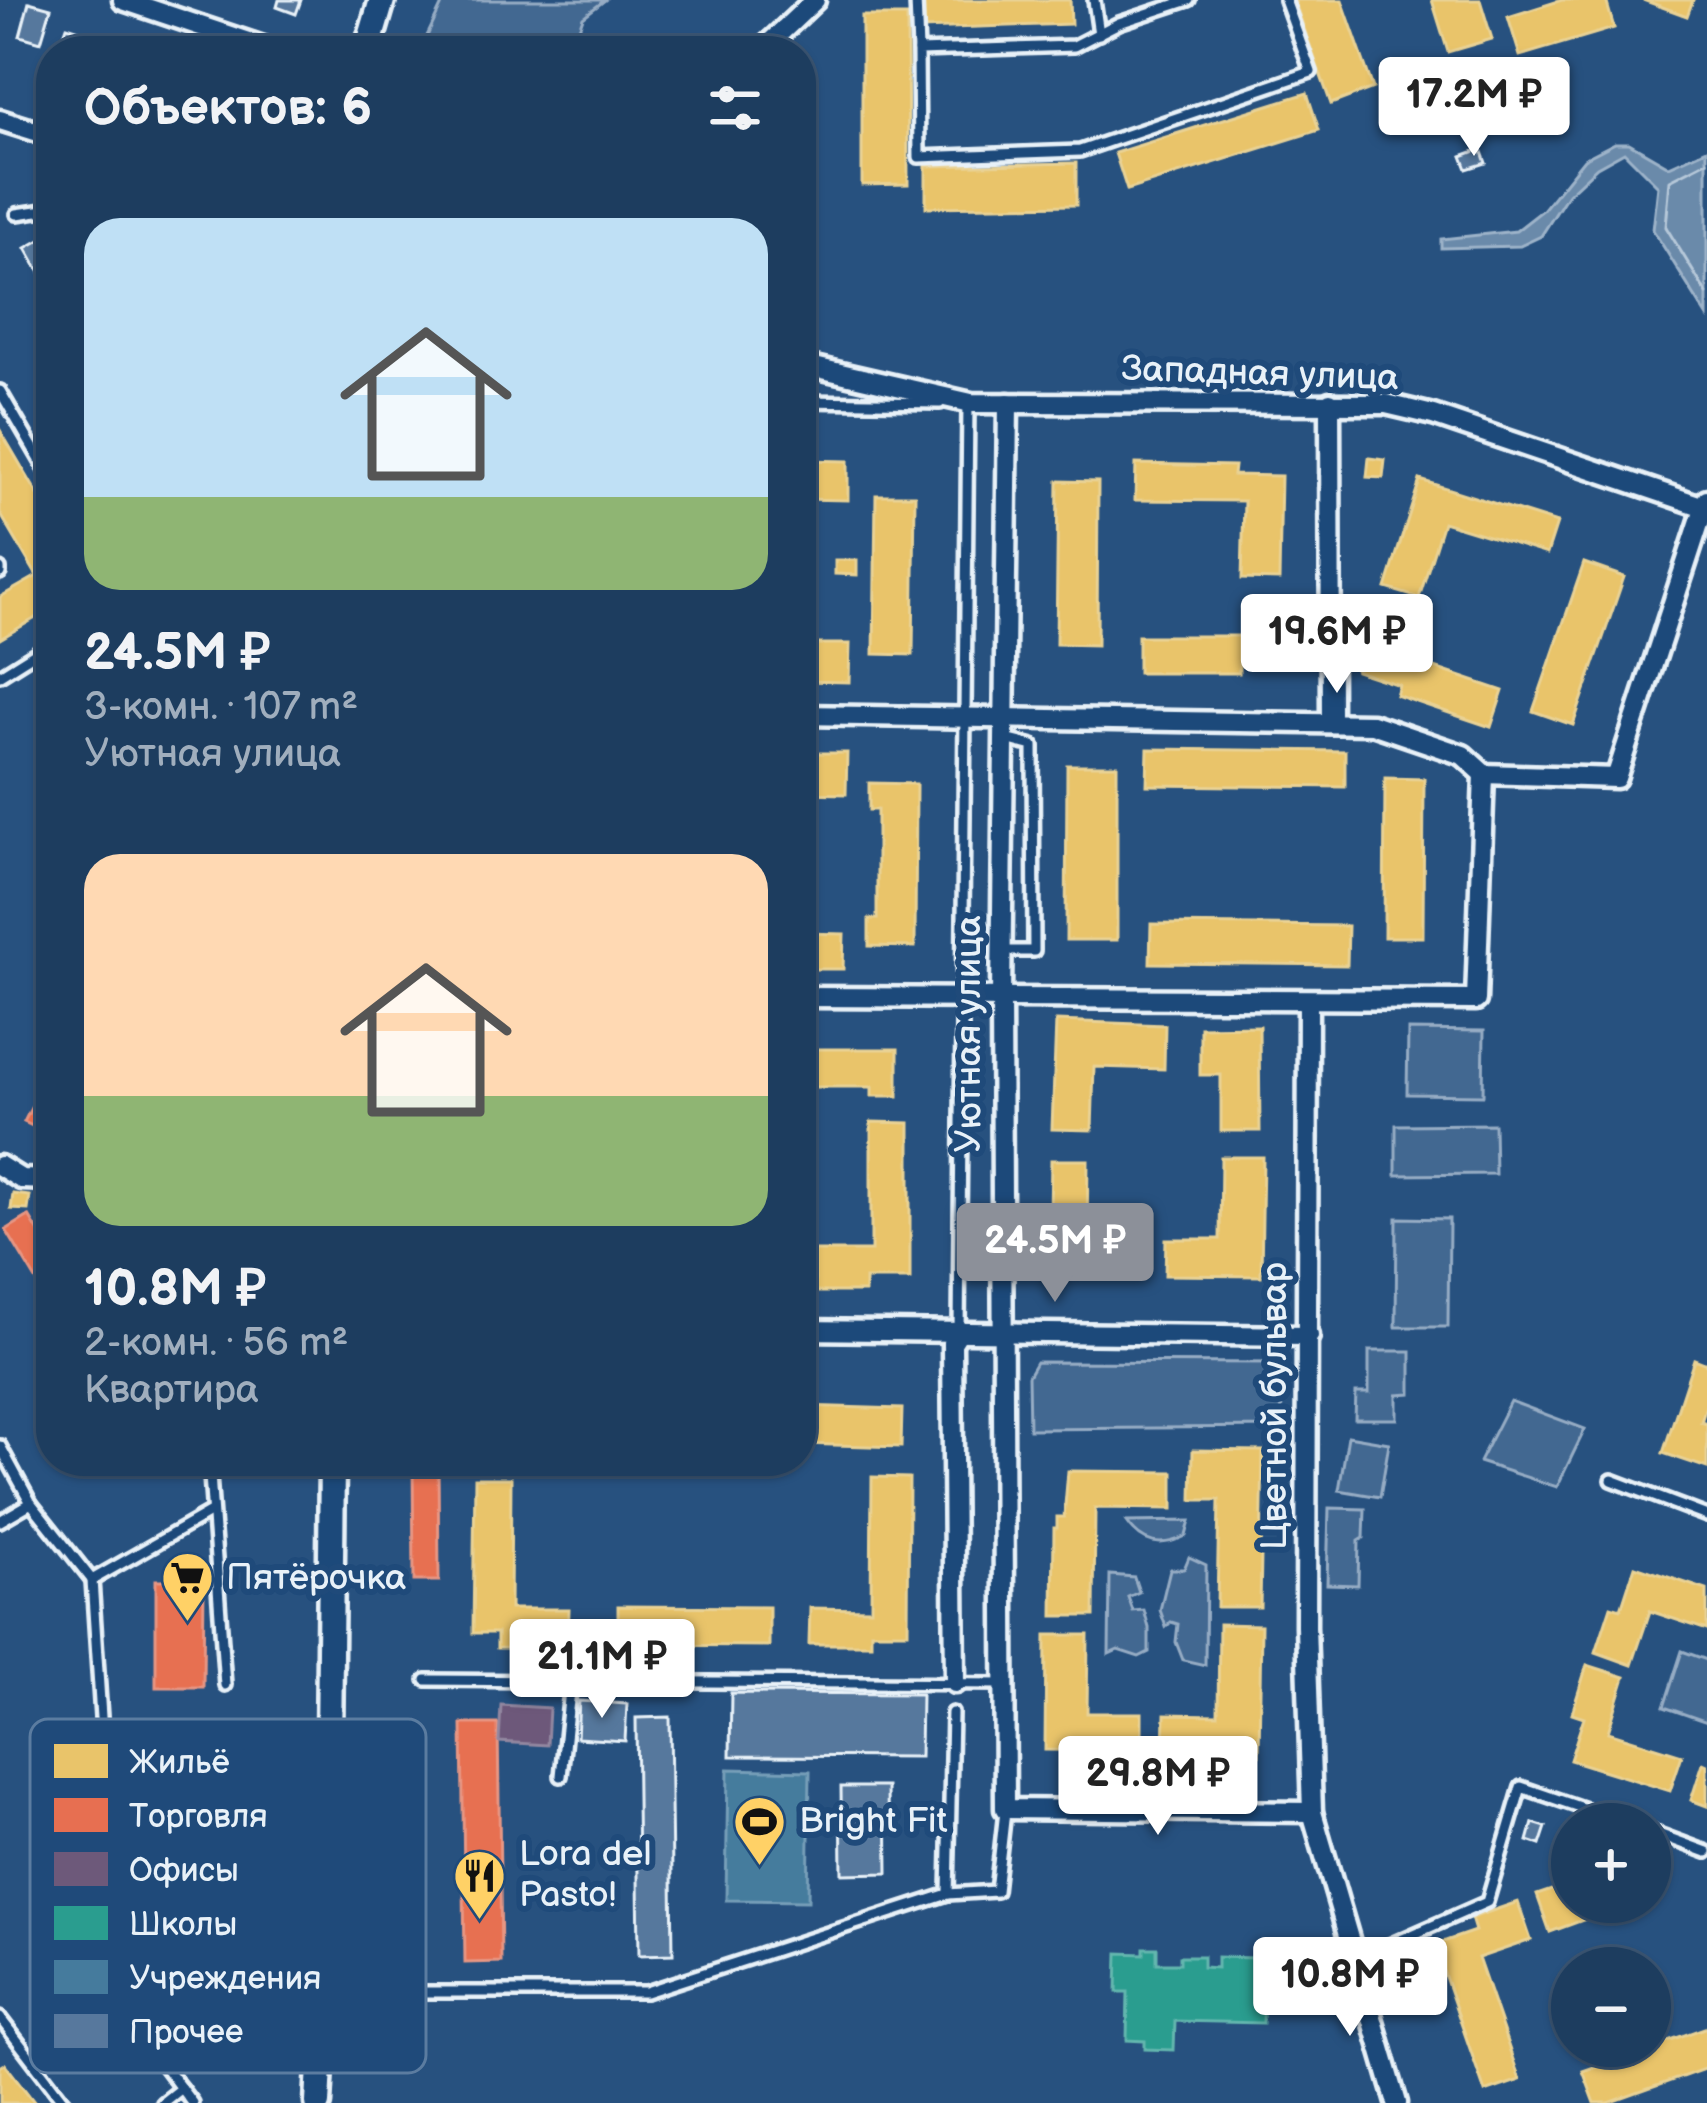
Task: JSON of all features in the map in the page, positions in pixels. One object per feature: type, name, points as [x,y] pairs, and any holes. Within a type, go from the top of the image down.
[{"type":"street","points":[[124,0],[231,36]]},
{"type":"street","points":[[372,36],[382,0]]},
{"type":"street","points":[[777,36],[814,0]]},
{"type":"street","points":[[0,120],[36,131]]},
{"type":"street","name":"Западная улица","points":[[816,367],[971,403],[1386,404],[1706,504]]},
{"type":"street","points":[[1330,402],[1331,723]]},
{"type":"street","name":"Уютная улица","points":[[1005,1810],[1001,996],[1009,403]]},
{"type":"street","points":[[816,715],[967,717],[1007,729],[1372,724],[1463,755],[1484,774],[1616,778],[1706,504]]},
{"type":"street","points":[[816,997],[1476,1000],[1484,774]]},
{"type":"street","name":"Цветной бульвар","points":[[1308,1000],[1306,1626],[1312,1812],[1397,2103]]},
{"type":"street","points":[[0,1166],[21,1179],[36,1180]]},
{"type":"street","points":[[816,1330],[1309,1336]]},
{"type":"street","points":[[955,1683],[952,1342],[959,1332]]},
{"type":"street","points":[[329,1719],[332,1476]]},
{"type":"street","points":[[1005,1810],[1312,1812]]},
{"type":"street","points":[[318,2103],[320,2073]]},
{"type":"lane","points":[[916,0],[919,157],[1080,151],[1311,72],[1285,0]]},
{"type":"lane","points":[[1094,0],[1099,34]]},
{"type":"lane","points":[[918,51],[1074,46],[1120,23],[1189,0]]},
{"type":"lane","points":[[17,214],[36,211]]},
{"type":"lane","points":[[0,391],[36,453]]},
{"type":"lane","points":[[816,401],[971,403],[959,1332]]},
{"type":"lane","points":[[0,675],[36,652]]},
{"type":"lane","points":[[1002,951],[1034,951],[1034,746],[1007,729]]},
{"type":"lane","points":[[0,1446],[32,1503],[92,1580],[101,1719]]},
{"type":"lane","points":[[210,1476],[225,1685]]},
{"type":"lane","points":[[1612,1480],[1707,1516]]},
{"type":"lane","points":[[0,1521],[32,1503]]},
{"type":"lane","points":[[92,1580],[211,1512]]},
{"type":"lane","points":[[426,1680],[1005,1684]]},
{"type":"lane","points":[[561,1776],[571,1681]]},
{"type":"lane","points":[[947,1894],[952,1712]]},
{"type":"lane","points":[[1355,1960],[1487,1901],[1521,1787],[1568,1803]]},
{"type":"lane","points":[[426,1992],[646,1993],[947,1894],[996,1891],[1005,1810]]},
{"type":"lane","points":[[1671,1839],[1707,1852]]},
{"type":"lane","points":[[0,2018],[30,2057]]},
{"type":"lane","points":[[42,2073],[65,2103]]},
{"type":"lane","points":[[170,2073],[192,2103]]},
{"type":"lane","points":[[162,2103],[181,2088]]},
{"type":"shaded area","points":[[444,0],[605,0],[583,17],[576,36],[427,36]]},
{"type":"shaded area","points":[[1408,1030],[1484,1031],[1483,1095],[1407,1094]]},
{"type":"shaded area","points":[[1494,1124],[1495,1174],[1396,1175],[1396,1125]]},
{"type":"shaded area","points":[[1397,1218],[1449,1219],[1448,1327],[1396,1327]]},
{"type":"shaded area","points":[[1369,1351],[1411,1351],[1411,1394],[1397,1395],[1397,1419],[1355,1419],[1356,1393],[1369,1393]]},
{"type":"shaded area","points":[[1036,1362],[1283,1363],[1281,1427],[1029,1429],[1028,1376]]},
{"type":"shaded area","points":[[1510,1401],[1585,1429],[1557,1487],[1479,1462]]},
{"type":"shaded area","points":[[1348,1436],[1389,1443],[1380,1497],[1339,1490]]},
{"type":"shaded area","points":[[1329,1508],[1365,1509],[1358,1585],[1327,1584]]},
{"type":"shaded area","points":[[1190,1521],[1186,1536],[1161,1543],[1139,1536],[1127,1522]]},
{"type":"shaded area","points":[[1189,1557],[1206,1565],[1205,1665],[1183,1660],[1176,1642],[1178,1624],[1171,1622],[1166,1627],[1160,1610],[1170,1569],[1184,1569]]},
{"type":"shaded area","points":[[1110,1575],[1134,1577],[1139,1592],[1128,1597],[1133,1611],[1144,1610],[1149,1628],[1149,1652],[1139,1657],[1118,1650],[1109,1654]]},
{"type":"shaded area","points":[[1682,1651],[1707,1660],[1707,1722],[1664,1707]]},
{"type":"water","points":[[1615,143],[1629,143],[1669,166],[1707,149],[1707,316],[1653,230],[1658,186],[1624,152],[1597,167],[1568,194],[1541,236],[1520,246],[1441,248],[1441,239],[1516,231],[1543,210],[1584,159]]},
{"type":"building: Жильё","points":[[921,0],[1070,0],[1071,24],[921,29]]},
{"type":"building: Жильё","points":[[1294,0],[1342,0],[1373,88],[1331,104]]},
{"type":"building: Жильё","points":[[1432,0],[1480,0],[1492,39],[1448,52]]},
{"type":"building: Жильё","points":[[1562,0],[1606,0],[1614,28],[1520,56],[1508,17]]},
{"type":"building: Жильё","points":[[1643,0],[1693,0],[1687,16]]},
{"type":"building: Жильё","points":[[862,16],[907,16],[908,184],[862,185]]},
{"type":"building: Жильё","points":[[1307,93],[1319,130],[1127,190],[1115,153]]},
{"type":"building: Жильё","points":[[1076,163],[1076,205],[926,207],[926,166]]},
{"type":"building: Жильё","points":[[0,430],[36,491],[36,574],[0,513]]},
{"type":"building: Жильё","points":[[1369,458],[1385,460],[1383,478],[1367,477]]},
{"type":"building: Жильё","points":[[816,460],[848,461],[848,500],[816,499]]},
{"type":"building: Жильё","points":[[1136,464],[1234,466],[1233,475],[1281,476],[1279,580],[1242,579],[1244,501],[1135,500]]},
{"type":"building: Жильё","points":[[1420,480],[1557,523],[1547,554],[1443,522],[1419,598],[1386,588]]},
{"type":"building: Жильё","points":[[1058,481],[1098,482],[1097,645],[1056,644]]},
{"type":"building: Жильё","points":[[876,495],[915,495],[913,655],[874,654]]},
{"type":"building: Жильё","points":[[835,560],[857,560],[857,575],[835,574]]},
{"type":"building: Жильё","points":[[1584,563],[1624,577],[1573,725],[1533,711]]},
{"type":"building: Жильё","points":[[36,577],[36,618],[0,639],[0,597]]},
{"type":"building: Жильё","points":[[1242,608],[1283,609],[1283,665],[1239,664],[1239,673],[1138,673],[1138,636],[1242,636]]},
{"type":"building: Жильё","points":[[1374,617],[1411,630],[1402,657],[1503,691],[1491,727],[1396,695],[1399,685],[1356,671]]},
{"type":"building: Жильё","points":[[816,644],[850,644],[849,682],[816,681]]},
{"type":"building: Жильё","points":[[1148,749],[1345,751],[1345,787],[1147,785]]},
{"type":"building: Жильё","points":[[816,753],[847,753],[846,794],[816,793]]},
{"type":"building: Жильё","points":[[1067,765],[1117,765],[1117,940],[1066,940]]},
{"type":"building: Жильё","points":[[1385,778],[1424,779],[1423,937],[1384,937]]},
{"type":"building: Жильё","points":[[869,783],[916,784],[915,947],[869,946],[869,919],[877,919],[877,810],[869,810]]},
{"type":"building: Жильё","points":[[1151,924],[1348,926],[1347,965],[1150,963]]},
{"type":"building: Жильё","points":[[816,933],[844,934],[843,969],[816,969]]},
{"type":"building: Жильё","points":[[1056,1021],[1165,1025],[1164,1069],[1094,1067],[1092,1130],[1052,1129]]},
{"type":"building: Жильё","points":[[1259,1026],[1260,1131],[1221,1131],[1221,1075],[1200,1075],[1200,1027]]},
{"type":"building: Жильё","points":[[816,1049],[898,1049],[898,1096],[872,1096],[872,1087],[816,1087]]},
{"type":"building: Жильё","points":[[871,1122],[910,1123],[910,1279],[865,1279],[865,1292],[816,1292],[816,1251],[871,1251]]},
{"type":"building: Жильё","points":[[1221,1157],[1263,1157],[1261,1276],[1165,1275],[1166,1239],[1220,1239]]},
{"type":"building: Жильё","points":[[1051,1160],[1088,1160],[1087,1236],[1146,1237],[1146,1274],[1049,1272]]},
{"type":"building: Жильё","points":[[13,1194],[30,1196],[28,1210],[11,1209]]},
{"type":"building: Жильё","points":[[1694,1359],[1707,1364],[1707,1403],[1701,1422],[1707,1424],[1707,1468],[1663,1453]]},
{"type":"building: Жильё","points":[[816,1406],[902,1409],[901,1447],[816,1444]]},
{"type":"building: Жильё","points":[[1193,1450],[1263,1451],[1260,1607],[1217,1607],[1219,1500],[1192,1500]]},
{"type":"building: Жильё","points":[[1068,1471],[1173,1472],[1173,1509],[1095,1508],[1094,1616],[1053,1616],[1054,1528],[1057,1517],[1064,1517]]},
{"type":"building: Жильё","points":[[872,1477],[909,1478],[908,1632],[871,1632],[871,1644],[809,1644],[810,1608],[871,1609]]},
{"type":"building: Жильё","points":[[475,1478],[511,1478],[510,1609],[569,1609],[568,1649],[497,1648],[497,1633],[473,1633]]},
{"type":"building: Жильё","points":[[1635,1566],[1707,1590],[1707,1630],[1650,1611],[1632,1665],[1596,1652],[1611,1606],[1621,1609]]},
{"type":"building: Жильё","points":[[618,1606],[769,1607],[769,1646],[618,1645]]},
{"type":"building: Жильё","points":[[1219,1624],[1261,1625],[1259,1755],[1164,1753],[1165,1714],[1218,1715]]},
{"type":"building: Жильё","points":[[1046,1635],[1088,1635],[1087,1713],[1142,1713],[1142,1751],[1045,1750]]},
{"type":"building: Жильё","points":[[1587,1665],[1625,1677],[1608,1732],[1682,1755],[1670,1791],[1570,1760],[1584,1717],[1572,1713]]},
{"type":"building: Жильё","points":[[1703,1763],[1707,1765],[1707,1806],[1691,1800]]},
{"type":"building: Жильё","points":[[1551,1890],[1551,1923],[1575,1923],[1550,1932],[1537,1895]]},
{"type":"building: Жильё","points":[[1518,1902],[1531,1940],[1478,1958],[1520,2080],[1485,2092],[1434,1945],[1475,1931],[1471,1918]]},
{"type":"building: Жильё","points":[[1707,2027],[1707,2068],[1609,2103],[1595,2103],[1583,2071],[1671,2067],[1671,2040]]},
{"type":"building: Жильё","points":[[5,2064],[35,2103],[0,2103],[0,2067]]},
{"type":"building: Торговля","points":[[36,1098],[36,1128],[24,1122]]},
{"type":"building: Торговля","points":[[29,1216],[36,1228],[36,1280],[6,1230]]},
{"type":"building: Торговля","points":[[413,1476],[438,1476],[439,1581],[414,1581]]},
{"type":"building: Торговля","points":[[156,1580],[204,1580],[203,1687],[156,1687]]},
{"type":"building: Торговля","points":[[462,1724],[498,1724],[501,1962],[465,1963]]},
{"type":"building: Офисы","points":[[501,1705],[549,1708],[547,1745],[499,1742]]},
{"type":"building: Школы","points":[[1144,1948],[1157,1948],[1157,1963],[1203,1956],[1203,1967],[1217,1968],[1217,1957],[1256,1958],[1256,1983],[1264,1983],[1263,2023],[1175,2021],[1174,2050],[1145,2049],[1145,2041],[1127,2040],[1128,1992],[1117,1992],[1118,1953],[1144,1954]]},
{"type":"building: Учреждения","points":[[728,1769],[810,1771],[808,1901],[726,1900]]},
{"type":"building: Прочее","points":[[279,0],[301,0],[296,14],[277,7]]},
{"type":"building: Прочее","points":[[29,2],[51,8],[43,36],[36,36],[36,41],[20,36]]},
{"type":"building: Прочее","points":[[67,26],[92,34],[91,36],[63,36]]},
{"type":"building: Прочее","points":[[1481,149],[1486,163],[1467,169],[1462,156]]},
{"type":"building: Прочее","points":[[36,242],[36,266],[26,248]]},
{"type":"building: Прочее","points":[[731,1693],[921,1694],[920,1757],[730,1756]]},
{"type":"building: Прочее","points":[[579,1701],[627,1704],[625,1741],[577,1738]]},
{"type":"building: Прочее","points":[[670,1717],[673,1954],[639,1955],[636,1718]]},
{"type":"building: Прочее","points":[[841,1787],[887,1787],[888,1873],[842,1874]]},
{"type":"building: Прочее","points":[[1533,1823],[1546,1827],[1540,1845],[1528,1841]]},
{"type":"place","name":"Пятёрочка","points":[[187,1624]]},
{"type":"place","name":"Bright Fit","points":[[760,1867]]},
{"type":"place","name":"Lora del Pasto!","points":[[480,1921]]}]
